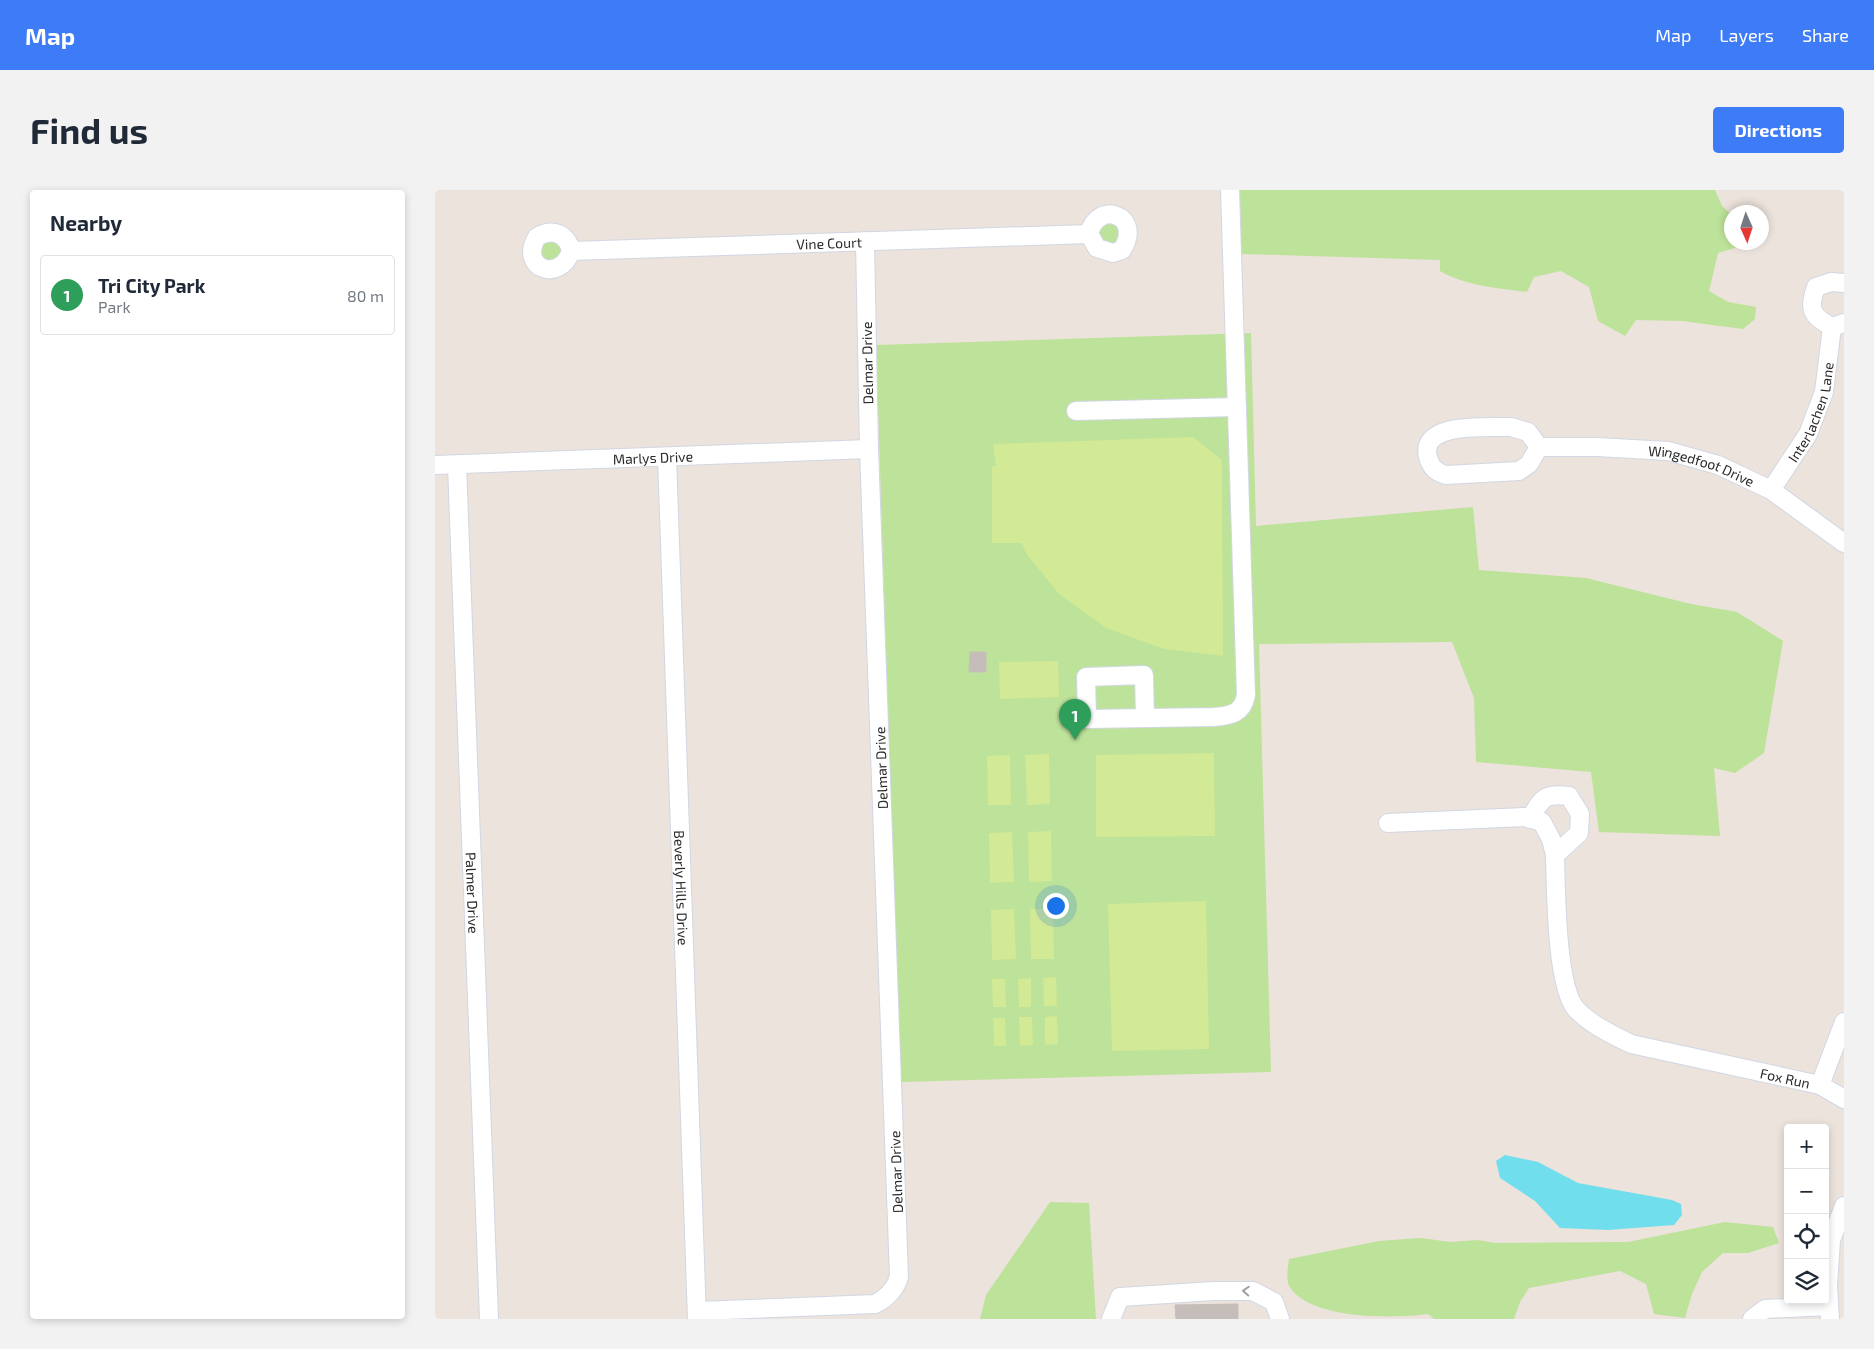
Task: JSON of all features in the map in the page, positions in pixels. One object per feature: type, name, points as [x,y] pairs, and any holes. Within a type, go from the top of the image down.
[{"type":"street","points":[[1145,718],[1223,716],[1234,714],[1245,705],[1230,190]]},
{"type":"street","name":"Vine Court","points":[[571,251],[1089,234]]},
{"type":"street","name":"Delmar Drive","points":[[697,1315],[875,1304],[891,1292],[899,1277],[869,449],[865,241]]},
{"type":"street","name":"Interlachen Lane","points":[[1771,490],[1808,434],[1824,392],[1838,325],[1819,320],[1813,313],[1811,301],[1817,287],[1831,282],[1844,283]]},
{"type":"street","points":[[1076,411],[1237,408]]},
{"type":"street","points":[[1511,427],[1528,432],[1539,447],[1529,464],[1519,471],[1446,475],[1436,472],[1430,464],[1427,453],[1429,441],[1439,433],[1453,430],[1511,427]]},
{"type":"street","name":"Wingedfoot Drive","points":[[1539,447],[1597,447],[1668,451],[1718,466],[1771,490],[1844,543]]},
{"type":"street","name":"Marlys Drive","points":[[435,465],[869,449]]},
{"type":"street","name":"Beverly Hills Drive","points":[[667,457],[697,1315]]},
{"type":"street","name":"Palmer Drive","points":[[457,464],[489,1319]]},
{"type":"street","points":[[1388,823],[1530,819],[1541,800],[1553,794],[1569,796],[1580,814],[1579,833],[1555,855]]},
{"type":"street","name":"Fox Run","points":[[1530,819],[1542,822],[1551,839],[1555,855],[1563,977],[1576,1009],[1604,1030],[1631,1044],[1820,1085],[1844,1099]]},
{"type":"street","points":[[1820,1085],[1844,1022]]},
{"type":"street","points":[[1752,1319],[1765,1309],[1830,1313],[1836,1285],[1831,1240],[1844,1206]]},
{"type":"street","points":[[1111,1319],[1120,1297],[1214,1290],[1253,1291],[1274,1302],[1280,1319]]},
{"type":"green space","points":[[1240,190],[1715,190],[1724,208],[1724,250],[1728,250],[1718,253],[1709,291],[1728,302],[1756,307],[1755,319],[1743,329],[1682,321],[1636,320],[1625,336],[1598,321],[1589,287],[1561,271],[1534,277],[1527,292],[1482,286],[1460,280],[1440,271],[1440,260],[1241,254]]},
{"type":"green space","points":[[1110,222],[1118,225],[1121,233],[1118,241],[1110,244],[1102,241],[1099,233],[1102,225]]},
{"type":"green space","points":[[550,240],[558,243],[561,251],[558,259],[550,262],[542,259],[539,251],[542,243]]},
{"type":"green space","points":[[1251,333],[1256,526],[1473,507],[1479,570],[1586,578],[1691,604],[1737,612],[1783,641],[1764,753],[1735,773],[1714,768],[1720,836],[1599,832],[1591,772],[1476,762],[1474,698],[1452,642],[1259,644],[1271,1072],[900,1082],[876,345]]},
{"type":"green space","points":[[1193,437],[1222,460],[1223,656],[1164,649],[1106,628],[1059,594],[1028,556],[1021,543],[992,543],[992,466],[996,466],[993,444]]},
{"type":"green space","points":[[1058,661],[1059,697],[1000,699],[999,662]]},
{"type":"green space","points":[[1214,753],[1215,836],[1096,837],[1096,755]]},
{"type":"green space","points":[[1049,754],[1050,804],[1027,805],[1025,755]]},
{"type":"green space","points":[[1010,755],[1011,805],[988,805],[987,756]]},
{"type":"green space","points":[[1051,831],[1052,881],[1029,882],[1028,832]]},
{"type":"green space","points":[[1012,832],[1014,882],[990,883],[989,833]]},
{"type":"green space","points":[[1206,901],[1209,1049],[1112,1051],[1108,904]]},
{"type":"green space","points":[[1014,909],[1016,959],[992,960],[991,910]]},
{"type":"green space","points":[[1030,909],[1053,909],[1054,959],[1031,959]]},
{"type":"green space","points":[[1056,977],[1057,1006],[1044,1006],[1043,978]]},
{"type":"green space","points":[[1031,978],[1031,1007],[1019,1007],[1018,979]]},
{"type":"green space","points":[[992,979],[1005,979],[1006,1007],[993,1007]]},
{"type":"green space","points":[[1057,1016],[1058,1044],[1045,1045],[1045,1017]]},
{"type":"green space","points":[[1019,1017],[1032,1017],[1033,1045],[1020,1046]]},
{"type":"green space","points":[[993,1018],[1005,1018],[1006,1046],[994,1046]]},
{"type":"green space","points":[[1050,1202],[1089,1203],[1096,1319],[980,1319],[986,1295]]},
{"type":"green space","points":[[1725,1222],[1773,1227],[1779,1243],[1748,1253],[1723,1253],[1702,1272],[1692,1294],[1685,1318],[1654,1314],[1646,1284],[1620,1271],[1529,1288],[1520,1302],[1514,1319],[1434,1319],[1428,1314],[1372,1316],[1331,1311],[1299,1297],[1289,1286],[1287,1273],[1289,1259],[1379,1241],[1421,1238],[1450,1242],[1478,1240],[1495,1243],[1628,1242]]},
{"type":"water","points":[[1505,1155],[1538,1162],[1578,1183],[1672,1200],[1681,1204],[1682,1215],[1674,1225],[1608,1230],[1560,1228],[1535,1201],[1500,1178],[1496,1161]]},
{"type":"building","points":[[970,652],[986,652],[986,672],[969,672]]},
{"type":"building","points":[[1238,1304],[1238,1319],[1176,1319],[1175,1305]]},
{"type":"place","name":"Tri City Park","points":[[1075,740]]}]
